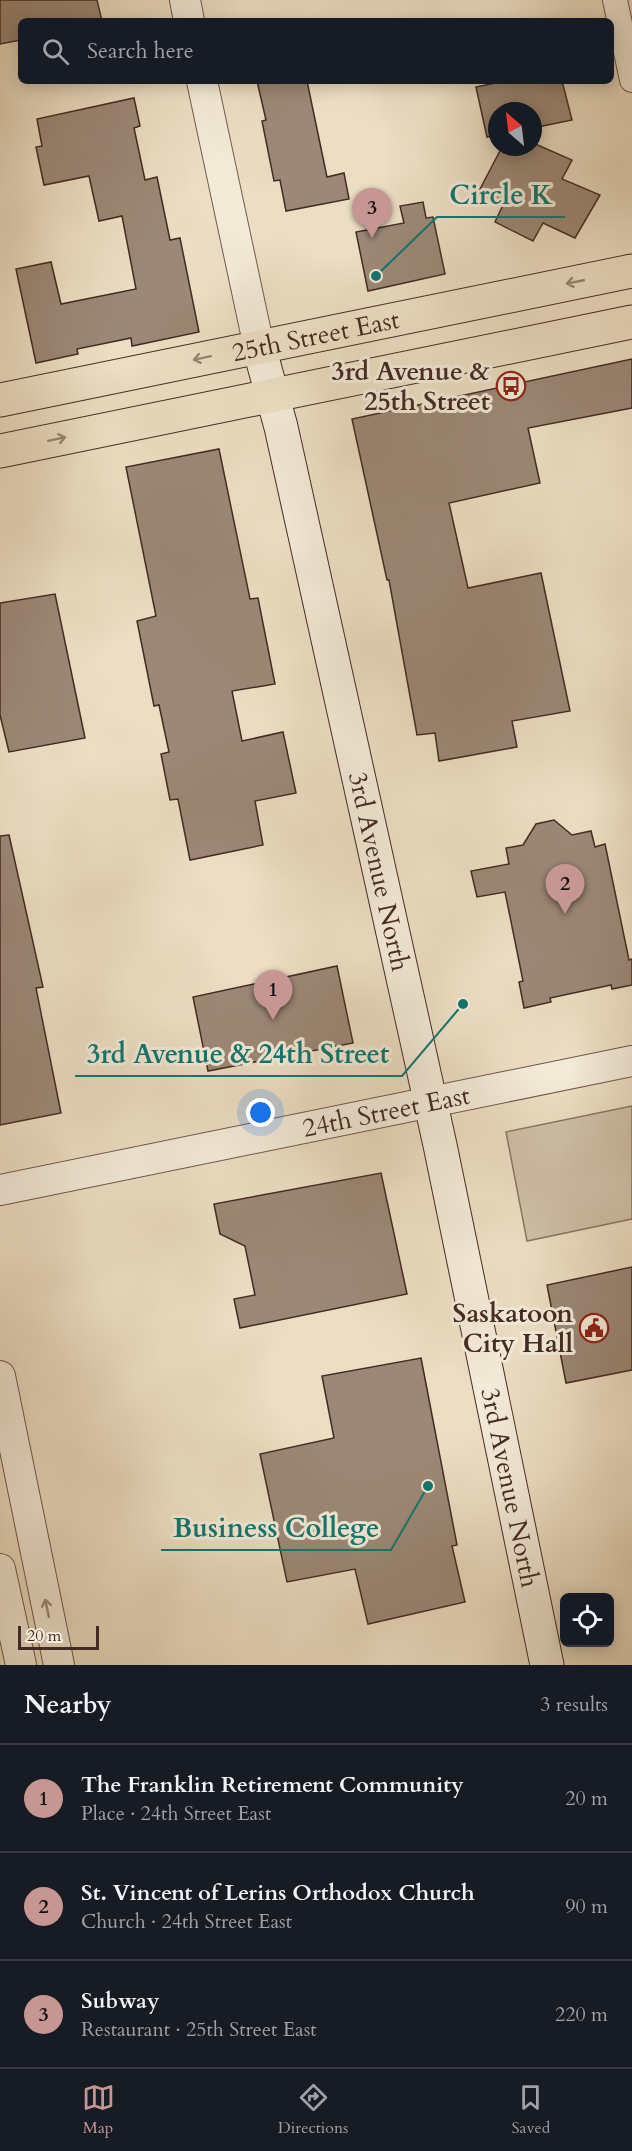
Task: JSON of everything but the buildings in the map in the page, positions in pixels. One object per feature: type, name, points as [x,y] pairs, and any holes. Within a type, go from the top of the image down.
[{"type":"main road","name":"25th Street East","points":[[0,400],[632,271]]},
{"type":"main road","name":"25th Street East","points":[[0,451],[273,393],[632,322]]},
{"type":"main road","name":"3rd Avenue North","points":[[259,347],[273,393],[431,1103],[547,1665]]},
{"type":"street","points":[[185,0],[188,18]]},
{"type":"street","points":[[615,0],[632,80]]},
{"type":"street","name":"3rd Avenue North","points":[[203,84],[259,347]]},
{"type":"street","name":"24th Street East","points":[[0,1190],[632,1061]]},
{"type":"street","points":[[0,1376],[59,1665]]},
{"type":"street","points":[[0,1569],[21,1665]]},
{"type":"shaded area","points":[[632,1106],[632,1219],[527,1241],[506,1132]]},
{"type":"place","name":"Subway","points":[[372,238]]},
{"type":"place","name":"Circle K","points":[[376,276]]},
{"type":"place","name":"3rd Avenue & 25th Street","points":[[511,386]]},
{"type":"place","name":"St. Vincent of Lerins Orthodox Church","points":[[565,914]]},
{"type":"place","name":"3rd Avenue & 24th Street","points":[[463,1004]]},
{"type":"place","name":"The Franklin Retirement Community","points":[[273,1020]]},
{"type":"place","name":"Saskatoon City Hall","points":[[594,1328]]},
{"type":"place","name":"Business College","points":[[428,1486]]}]
